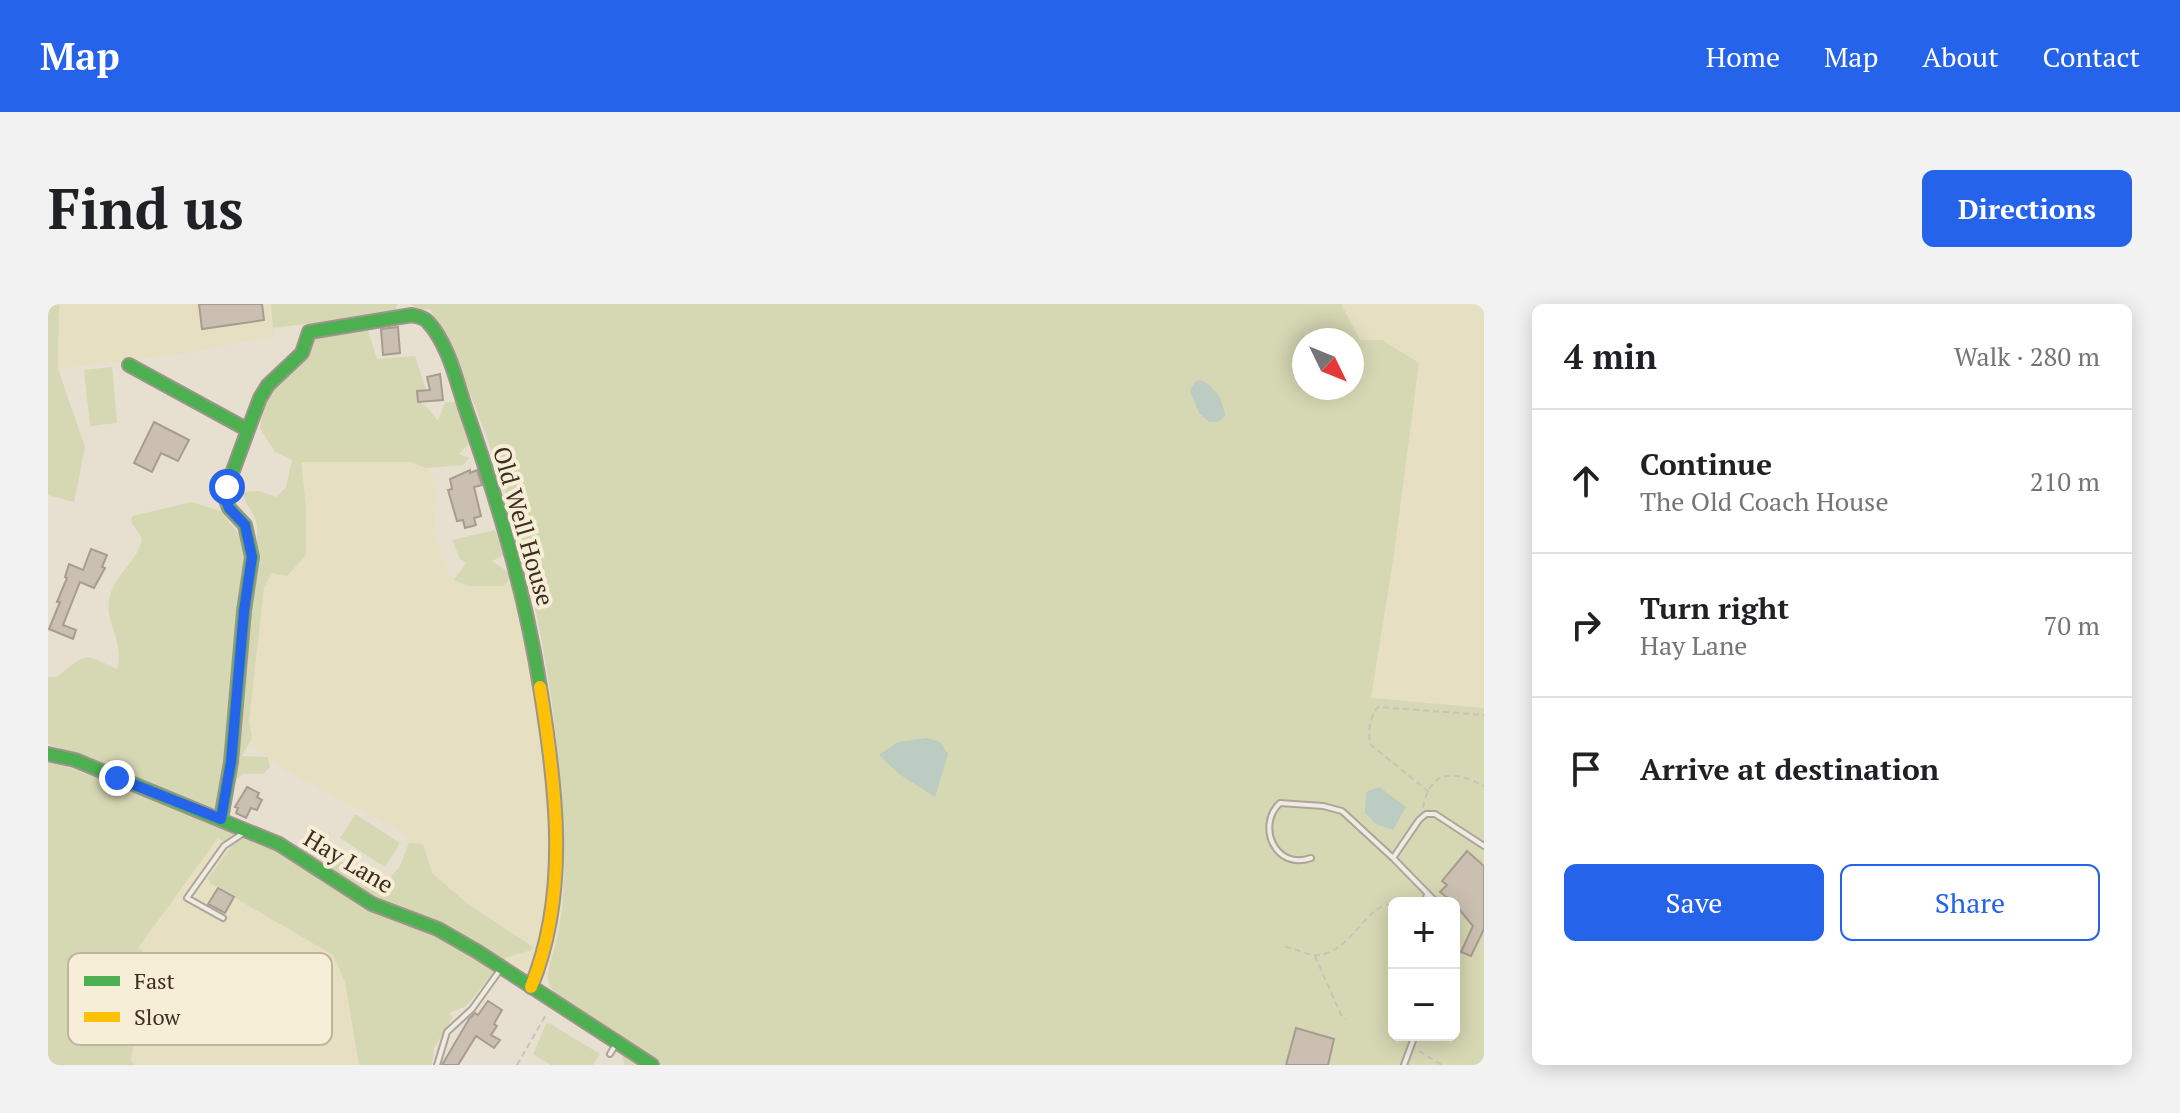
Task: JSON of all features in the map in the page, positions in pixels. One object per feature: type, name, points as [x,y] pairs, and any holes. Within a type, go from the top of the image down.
[{"type":"street","name":"Old Well House","points":[[248,430],[268,385],[302,353],[309,332],[412,315],[426,319],[438,336],[490,477],[513,555],[525,597],[545,706],[551,756],[556,884],[550,938],[531,987]]},
{"type":"street","points":[[129,365],[248,430],[227,487],[226,500],[229,508],[245,525],[252,557],[244,611],[231,762],[222,812]]},
{"type":"street","name":"Hay Lane","points":[[48,754],[75,760],[222,812],[247,830],[279,844],[372,904],[438,929],[652,1065]]},
{"type":"lane","points":[[1311,858],[1290,860],[1277,851],[1270,815],[1280,803],[1323,806],[1342,811],[1430,897]]},
{"type":"lane","points":[[1393,858],[1425,814],[1430,813],[1484,846]]},
{"type":"lane","points":[[223,918],[187,898],[224,846],[247,830]]},
{"type":"lane","points":[[437,1065],[447,1032],[472,1009],[501,968]]},
{"type":"lane","points":[[1404,1065],[1413,1041]]},
{"type":"lane","points":[[610,1054],[617,1042]]},
{"type":"path","points":[[1429,792],[1371,745],[1369,731],[1374,711],[1378,707],[1484,715]]},
{"type":"path","points":[[1425,814],[1423,805],[1436,780],[1452,775],[1462,776],[1484,786]]},
{"type":"path","points":[[1285,947],[1314,955],[1330,951],[1348,939],[1378,907],[1388,904]]},
{"type":"path","points":[[1314,955],[1341,1015],[1346,1019]]},
{"type":"path","points":[[517,1065],[553,1002]]},
{"type":"path","points":[[1411,1048],[1442,1065]]},
{"type":"shaded area","points":[[59,304],[271,304],[274,336],[188,353],[58,369]]},
{"type":"shaded area","points":[[1341,304],[1484,304],[1484,708],[1370,699],[1394,554],[1419,363],[1364,342],[1364,328],[1353,328]]},
{"type":"shaded area","points":[[1200,380],[1210,386],[1220,399],[1225,416],[1218,422],[1209,422],[1199,413],[1190,390]]},
{"type":"shaded area","points":[[300,462],[412,462],[426,468],[435,480],[438,497],[433,525],[449,575],[469,586],[504,586],[512,575],[522,605],[542,720],[538,733],[544,749],[550,840],[551,906],[537,959],[529,968],[519,970],[505,960],[532,951],[509,929],[468,904],[431,873],[423,844],[409,843],[402,832],[282,769],[253,746],[249,721],[264,587],[306,506]]},
{"type":"shaded area","points":[[927,738],[940,742],[948,754],[935,797],[899,774],[879,755],[898,742]]},
{"type":"shaded area","points":[[1379,787],[1406,807],[1393,830],[1376,824],[1365,813],[1366,792]]},
{"type":"shaded area","points":[[218,838],[231,846],[208,878],[210,883],[330,953],[145,953],[138,948]]},
{"type":"shaded area","points":[[332,954],[345,982],[359,1065],[135,1065],[131,1061],[133,1047],[332,1045]]},
{"type":"green space","points":[[48,304],[59,304],[58,369],[85,447],[74,502],[48,495]]},
{"type":"green space","points":[[271,304],[398,304],[394,313],[273,328]]},
{"type":"green space","points":[[410,304],[1341,304],[1354,328],[1292,328],[1292,400],[1364,400],[1364,340],[1382,340],[1419,363],[1371,698],[1484,708],[1484,1065],[625,1065],[621,1054],[627,1040],[572,1007],[549,984],[564,880],[558,752],[550,687],[523,555],[505,490],[458,366],[430,309],[419,310]]},
{"type":"green space","points":[[366,324],[377,359],[415,356],[426,389],[418,392],[417,400],[438,421],[445,402],[458,402],[471,442],[459,454],[469,458],[463,465],[426,468],[411,462],[301,462],[306,506],[306,555],[287,576],[272,573],[264,587],[249,721],[252,738],[242,756],[268,757],[270,767],[263,774],[242,774],[221,797],[223,823],[289,855],[310,846],[322,848],[368,880],[387,881],[400,866],[409,843],[423,844],[432,873],[468,904],[532,946],[532,950],[507,957],[465,1007],[449,1013],[453,1017],[434,1048],[432,1065],[359,1065],[345,982],[332,953],[210,883],[208,878],[231,847],[218,838],[138,948],[145,953],[68,953],[68,1045],[134,1045],[131,1061],[135,1065],[48,1065],[48,760],[111,783],[115,769],[48,744],[48,677],[57,677],[80,659],[86,658],[117,669],[119,650],[109,600],[115,583],[140,547],[142,538],[131,522],[132,516],[192,502],[220,511],[238,533],[250,562],[249,606],[257,529],[255,517],[242,492],[259,491],[277,497],[286,487],[292,460],[275,452],[260,428],[266,396],[313,332]]},
{"type":"green space","points":[[112,367],[117,423],[90,426],[84,370]]},
{"type":"green space","points":[[495,530],[504,555],[492,561],[512,575],[504,586],[469,586],[454,580],[466,563],[460,559],[452,540]]},
{"type":"green space","points":[[355,814],[400,843],[385,867],[340,838]]},
{"type":"green space","points":[[549,1023],[600,1054],[593,1065],[551,1065],[533,1054]]},
{"type":"building","points":[[199,304],[262,304],[264,320],[202,329]]},
{"type":"building","points":[[398,327],[400,353],[383,355],[381,329]]},
{"type":"building","points":[[440,374],[443,400],[418,402],[417,391],[430,390],[427,377]]},
{"type":"building","points":[[154,422],[189,440],[178,461],[161,453],[152,472],[134,463]]},
{"type":"building","points":[[470,470],[470,473],[477,470],[482,485],[474,487],[481,516],[474,518],[476,525],[465,528],[463,520],[457,521],[448,490],[452,489],[450,479]]},
{"type":"building","points":[[91,549],[107,555],[102,567],[105,568],[94,588],[80,582],[63,625],[76,630],[73,639],[49,629],[60,602],[57,602],[69,564],[83,570]]},
{"type":"building","points":[[247,787],[259,793],[257,797],[262,800],[257,810],[251,808],[246,818],[236,813],[238,808],[235,807]]},
{"type":"building","points":[[1467,851],[1484,866],[1484,929],[1471,956],[1461,952],[1473,926],[1460,910],[1460,897],[1446,897],[1440,892],[1447,885],[1442,881]]},
{"type":"building","points":[[218,888],[234,897],[225,913],[208,904]]},
{"type":"building","points":[[488,1001],[502,1010],[491,1035],[500,1040],[494,1048],[476,1036],[458,1065],[442,1065],[469,1019],[475,1013],[478,1015]]},
{"type":"building","points":[[1296,1028],[1334,1039],[1328,1065],[1286,1065]]},
{"type":"traffic: fast","points":[[248,430],[268,385],[302,353],[309,332],[412,315],[426,320],[451,362],[488,476],[518,580],[540,687]]},
{"type":"traffic: fast","points":[[129,365],[248,430],[227,487],[226,500],[229,508],[245,525],[252,557],[244,611],[231,762],[221,819]]},
{"type":"traffic: fast","points":[[48,754],[75,760],[279,844],[372,904],[438,929],[478,952],[652,1065]]},
{"type":"traffic: slow","points":[[531,987],[543,951],[555,877],[554,800],[540,687]]},
{"type":"route","points":[[117,778],[221,819],[231,762],[244,611],[252,571],[245,525],[229,508],[227,487]]}]
